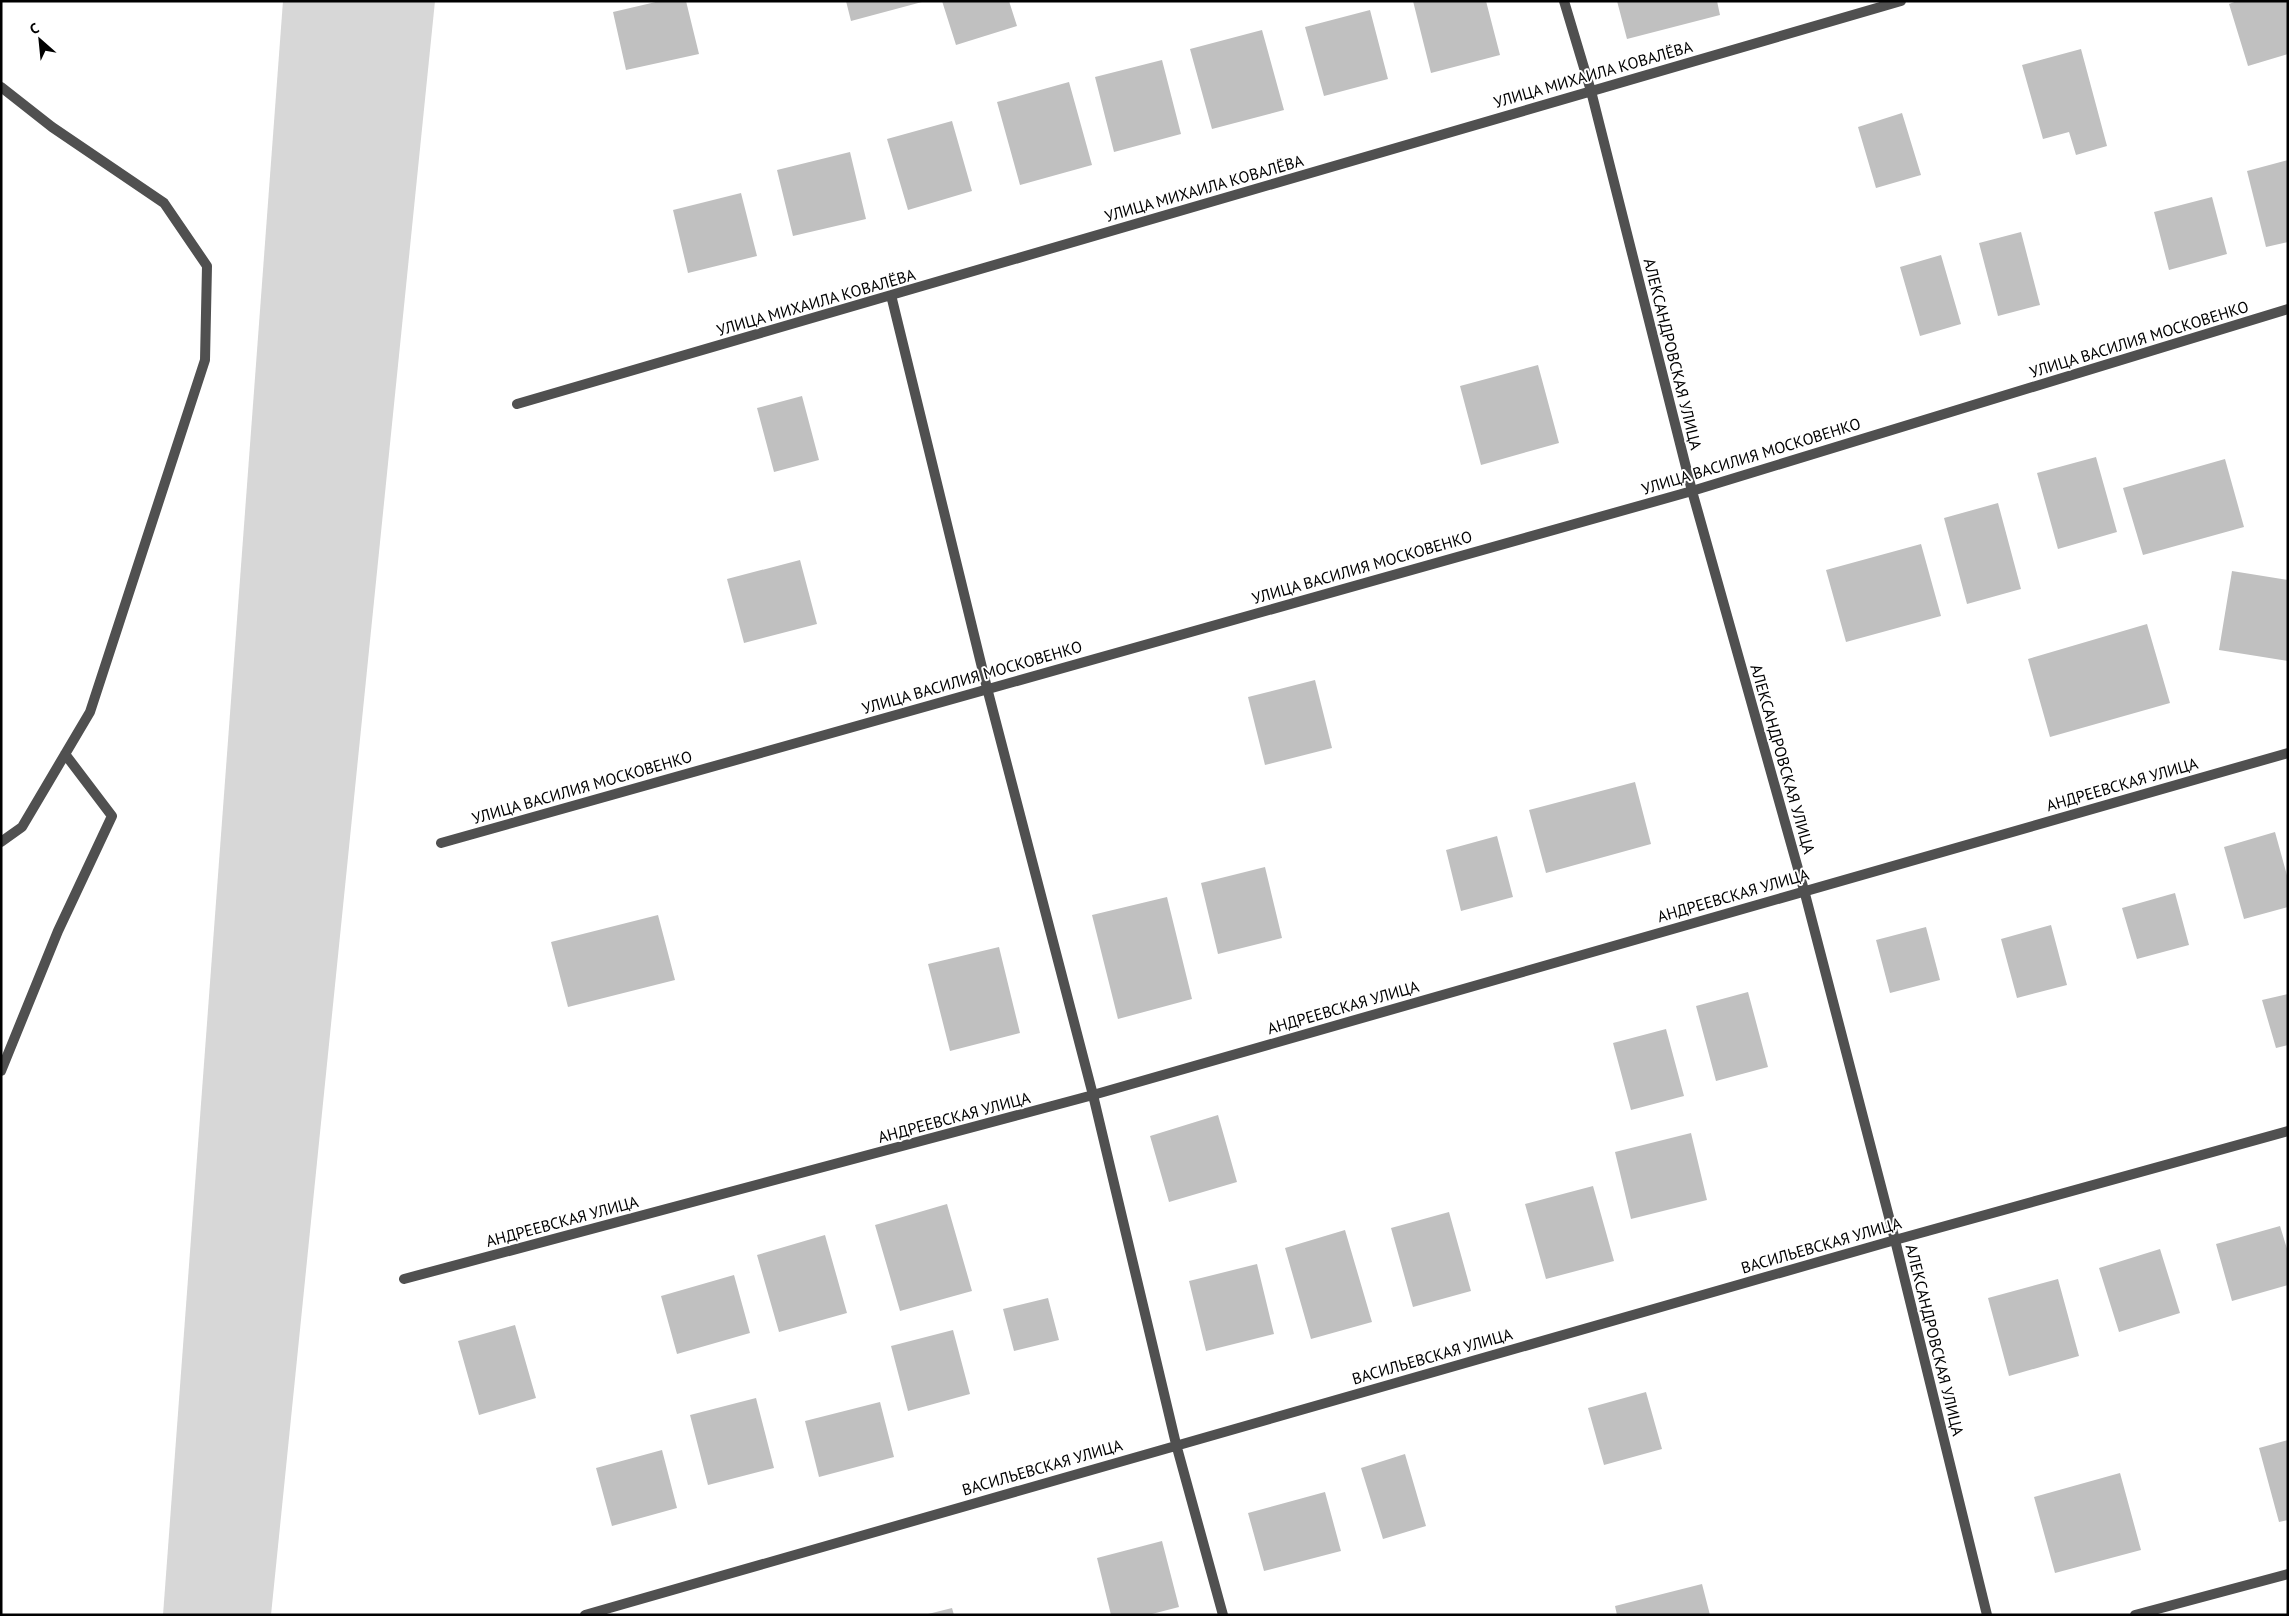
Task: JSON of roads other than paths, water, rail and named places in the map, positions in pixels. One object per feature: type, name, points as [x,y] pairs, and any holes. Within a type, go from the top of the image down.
[{"type":"street","name":"АЛЕКСАНДРОВСКАЯ УЛИЦА","points":[[1564,1],[1591,91],[1692,491],[1804,890],[1895,1240],[1987,1615]]},
{"type":"street","name":"УЛИЦА МИХАИЛА КОВАЛЁВА","points":[[517,404],[1900,1]]},
{"type":"street","points":[[1,87],[52,127],[164,202],[206,266],[206,360],[90,712],[22,827],[1,842]]},
{"type":"street","points":[[891,295],[987,688],[1093,1095],[1176,1444],[1223,1615]]},
{"type":"street","name":"УЛИЦА ВАСИЛИЯ МОСКОВЕНКО","points":[[441,843],[1692,491],[2288,309]]},
{"type":"street","name":"АНДРЕЕВСКАЯ УЛИЦА","points":[[404,1279],[1093,1095],[2288,753]]},
{"type":"street","points":[[1,1071],[58,931],[112,816],[66,754]]},
{"type":"street","name":"ВАСИЛЬЕВСКАЯ УЛИЦА","points":[[586,1615],[1176,1444],[1895,1240],[2288,1131]]},
{"type":"street","points":[[2135,1615],[2288,1574]]}]
